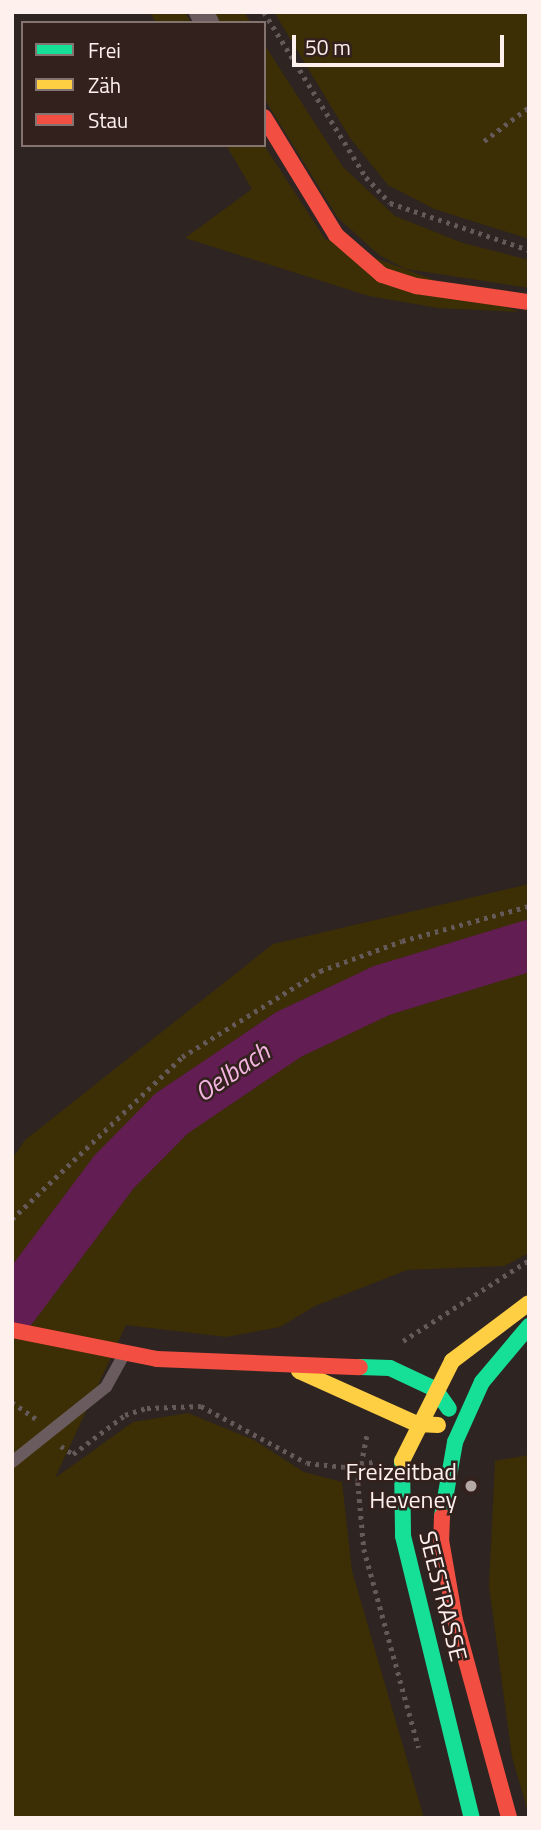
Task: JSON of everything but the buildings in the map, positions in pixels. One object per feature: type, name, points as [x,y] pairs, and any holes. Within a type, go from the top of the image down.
[{"type":"street","points":[[266,120],[336,235],[382,275],[416,286],[529,302]]},
{"type":"street","name":"SEESTRASSE","points":[[472,1818],[403,1536],[402,1460],[417,1424],[452,1361],[529,1303]]},
{"type":"street","name":"SEESTRASSE","points":[[509,1818],[455,1620],[441,1540],[449,1468],[462,1426],[482,1382],[529,1326]]},
{"type":"street","points":[[12,1331],[124,1355],[284,1366],[390,1368],[435,1389],[462,1426]]},
{"type":"street","points":[[284,1366],[417,1424],[462,1426]]},
{"type":"lane","points":[[12,1462],[106,1387],[124,1355]]},
{"type":"path","points":[[264,12],[366,177],[390,203],[529,250]]},
{"type":"path","points":[[484,141],[529,107]]},
{"type":"path","points":[[12,1219],[183,1057],[320,971],[402,941],[529,906]]},
{"type":"path","points":[[400,1343],[529,1260]]},
{"type":"path","points":[[12,1402],[73,1454],[125,1415],[148,1408],[201,1406],[307,1463],[344,1467],[362,1462]]},
{"type":"path","points":[[368,1429],[358,1482],[367,1550],[423,1762]]},
{"type":"shaded area","points":[[150,12],[185,12],[190,21],[155,21]]},
{"type":"shaded area","points":[[212,12],[244,12],[250,21],[218,21]]},
{"type":"shaded area","points":[[274,12],[529,12],[529,239],[434,209],[388,185],[350,138]]},
{"type":"shaded area","points":[[266,47],[343,167],[395,216],[463,243],[529,260],[529,288],[406,269],[379,255],[338,218],[266,101]]},
{"type":"shaded area","points":[[227,147],[265,147],[325,239],[519,312],[438,308],[369,296],[185,238],[252,189]]},
{"type":"shaded area","points":[[529,884],[529,1253],[504,1266],[407,1270],[315,1306],[280,1327],[226,1337],[126,1325],[55,1478],[133,1422],[188,1413],[254,1440],[304,1472],[342,1482],[352,1571],[424,1818],[12,1818],[12,1159],[25,1140],[273,944]]},
{"type":"shaded area","points":[[529,1455],[529,1815],[512,1757],[489,1586],[495,1461]]},
{"type":"waterway","name":"Oelbach","points":[[12,1307],[113,1172],[171,1113],[288,1034],[381,990],[529,945]]},
{"type":"traffic: fast","points":[[442,1516],[455,1442],[482,1382],[529,1326]]},
{"type":"traffic: fast","points":[[360,1367],[390,1368],[435,1389],[449,1409]]},
{"type":"traffic: fast","points":[[402,1461],[403,1536],[472,1818]]},
{"type":"traffic: slow","points":[[402,1461],[452,1361],[529,1303]]},
{"type":"traffic: slow","points":[[299,1371],[417,1424],[438,1425]]},
{"type":"traffic: jam","points":[[266,120],[336,235],[382,275],[416,286],[529,302]]},
{"type":"traffic: jam","points":[[12,1330],[157,1359],[360,1367]]},
{"type":"traffic: jam","points":[[442,1516],[441,1540],[455,1620],[509,1818]]},
{"type":"place","name":"Freizeitbad Heveney","points":[[471,1486]]}]
